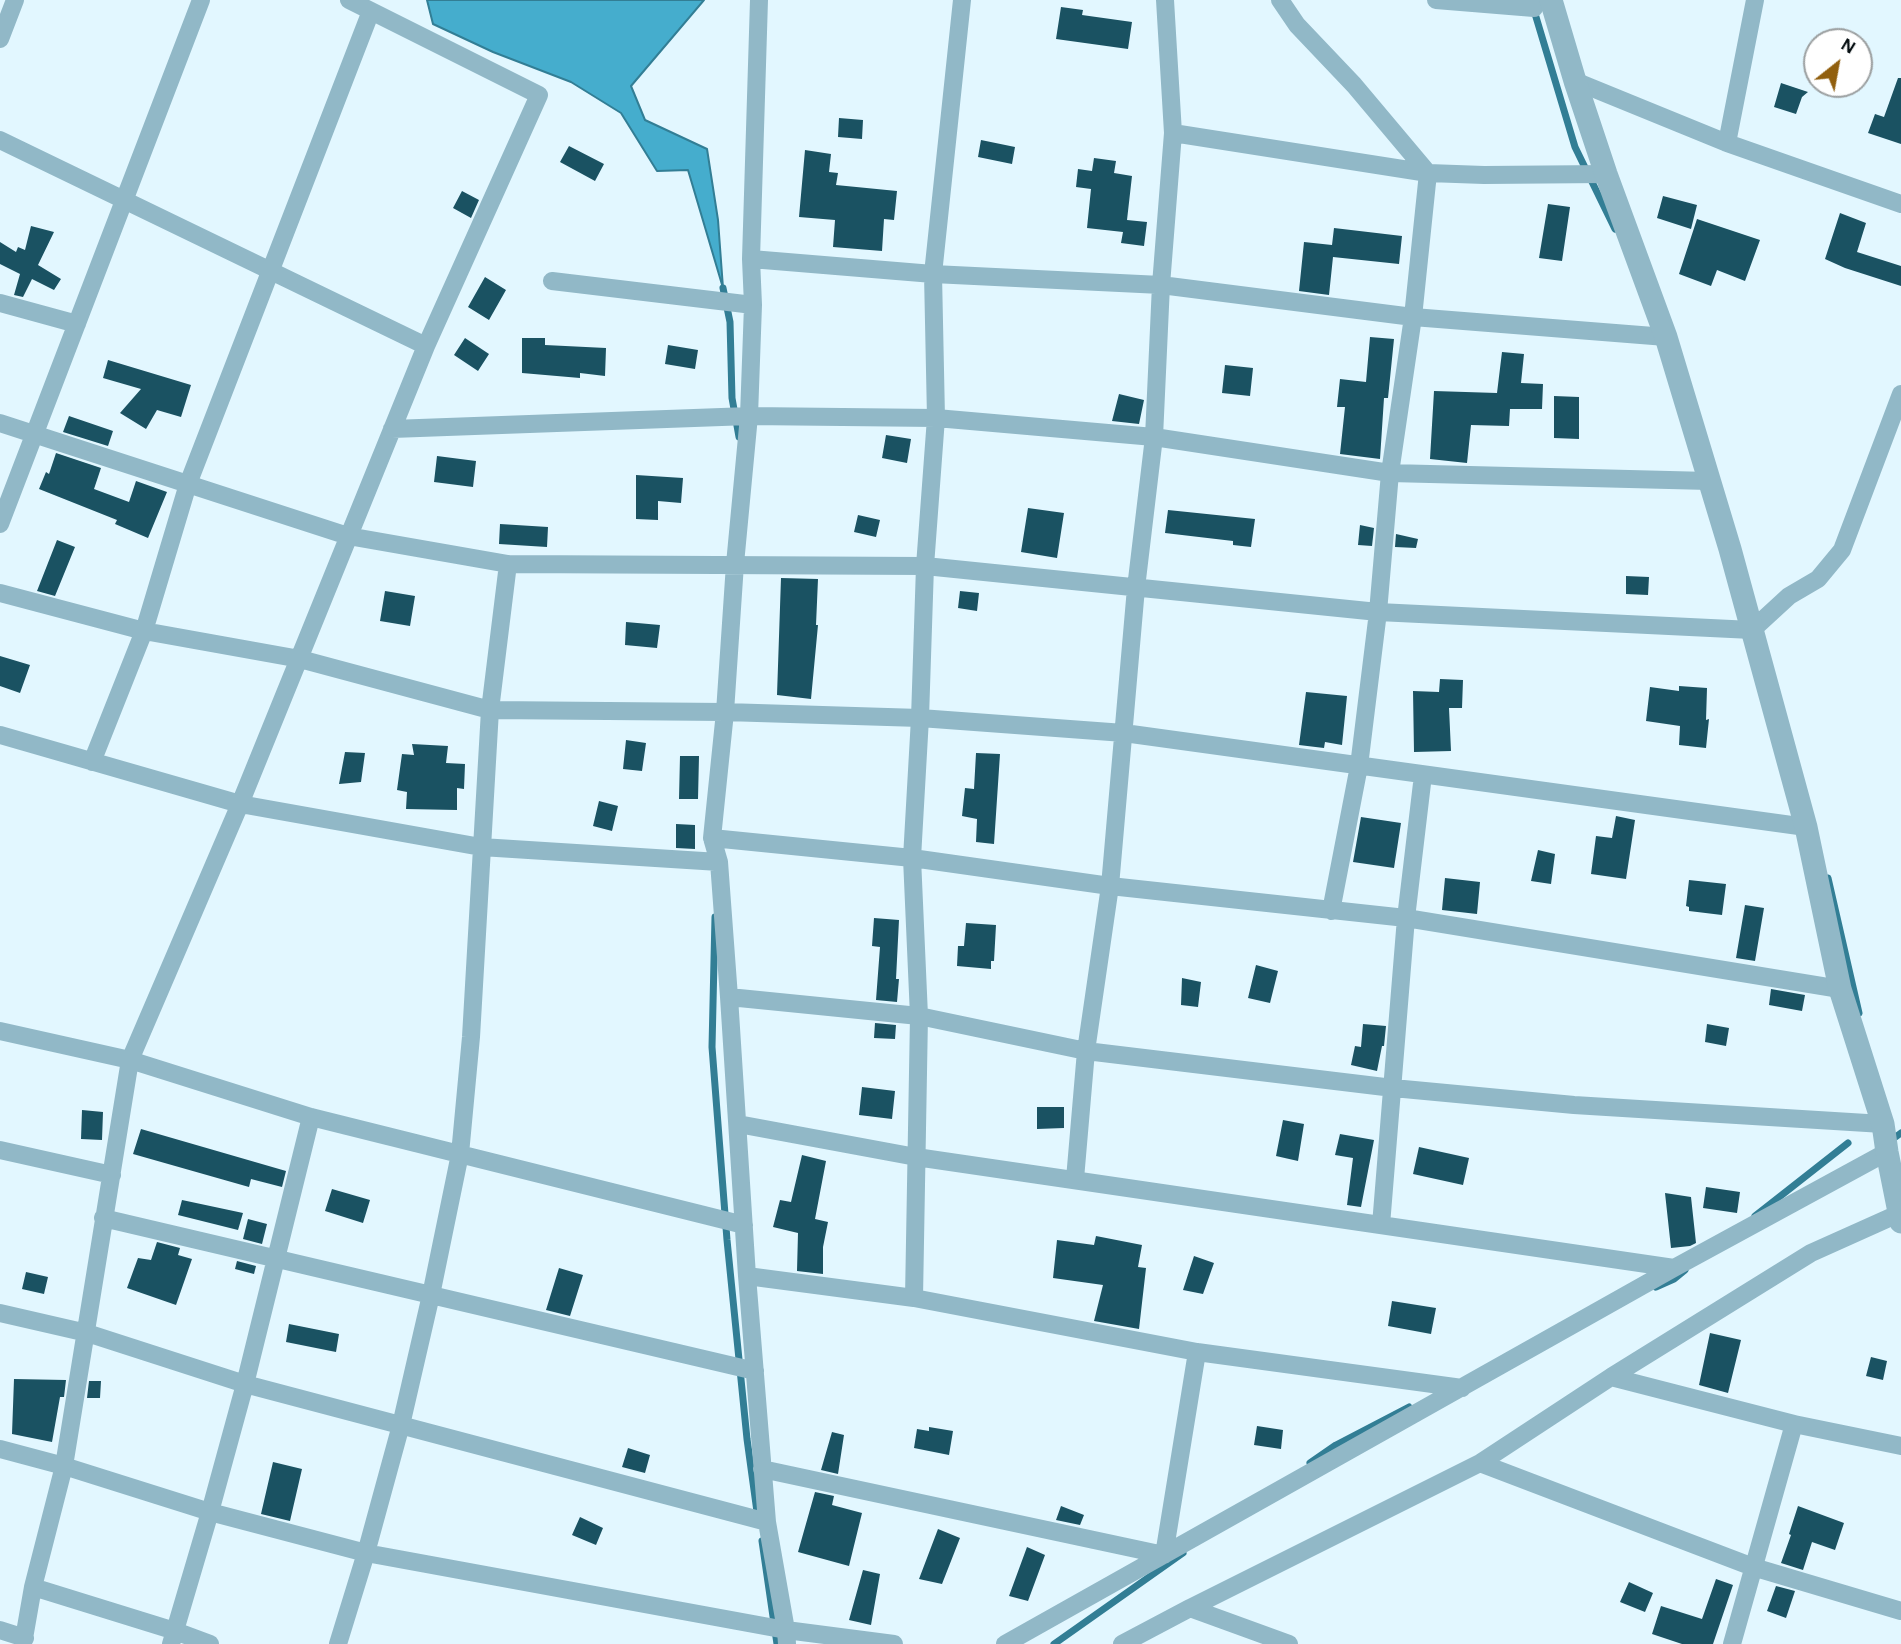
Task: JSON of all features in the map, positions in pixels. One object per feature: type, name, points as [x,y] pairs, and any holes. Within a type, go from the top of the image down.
[{"type":"street","points":[[0,39],[15,0]]},
{"type":"street","points":[[0,524],[201,0]]},
{"type":"street","points":[[0,1630],[24,1641],[33,1587],[64,1466],[130,1060],[240,804],[426,346],[540,95],[349,0]]},
{"type":"street","points":[[759,0],[749,415],[712,838],[719,862],[766,1521],[787,1637]]},
{"type":"street","points":[[914,1298],[919,1016],[912,858],[925,566],[936,418],[933,274],[962,0]]},
{"type":"street","points":[[1075,1180],[1086,1051],[1110,886],[1136,587],[1154,437],[1161,285],[1173,133],[1165,0]]},
{"type":"street","points":[[1280,0],[1297,25],[1354,85],[1428,173],[1413,317],[1390,473],[1378,612],[1359,766],[1331,911]]},
{"type":"street","points":[[1436,0],[1534,8],[1539,0]]},
{"type":"street","points":[[1122,1644],[1480,1463],[1611,1377],[1811,1253],[1900,1216],[1884,1124],[1840,989],[1806,827],[1730,550],[1665,337],[1606,174],[1551,0]]},
{"type":"street","points":[[1727,144],[1755,0]]},
{"type":"street","points":[[92,762],[144,631],[188,484],[371,11]]},
{"type":"street","points":[[1575,81],[1727,144],[1901,204]]},
{"type":"street","points":[[1173,133],[1428,173],[1606,174]]},
{"type":"street","points":[[0,140],[426,346]]},
{"type":"street","points":[[751,259],[933,274],[1161,285],[1413,317],[1665,337]]},
{"type":"street","points":[[552,281],[752,305]]},
{"type":"street","points":[[0,303],[77,324]]},
{"type":"street","points":[[0,423],[348,536],[508,564],[925,566],[1378,612],[1752,630],[1789,596],[1818,579],[1842,551],[1901,394]]},
{"type":"street","points":[[392,429],[749,415],[936,418],[1154,437],[1390,473],[1709,481]]},
{"type":"street","points":[[338,1644],[401,1424],[460,1154],[471,1037],[489,710],[508,564]]},
{"type":"street","points":[[0,593],[144,631],[300,659],[489,710],[725,712],[920,718],[1124,733],[1806,827]]},
{"type":"street","points":[[0,735],[240,804],[481,847],[719,862]]},
{"type":"street","points":[[1381,1225],[1406,918],[1423,775]]},
{"type":"street","points":[[712,838],[912,858],[1110,886],[1406,918],[1840,989]]},
{"type":"street","points":[[729,997],[919,1016],[1086,1051],[1393,1088],[1574,1105],[1884,1124]]},
{"type":"street","points":[[0,1031],[130,1060],[311,1117],[744,1225]]},
{"type":"street","points":[[173,1637],[245,1384],[311,1117]]},
{"type":"street","points":[[738,1124],[916,1157],[1674,1268]]},
{"type":"street","points":[[0,1150],[112,1175]]},
{"type":"street","points":[[1005,1644],[1674,1268],[1887,1152]]},
{"type":"street","points":[[103,1218],[755,1371]]},
{"type":"street","points":[[747,1276],[914,1298],[1197,1352],[1462,1388]]},
{"type":"street","points":[[0,1313],[86,1333],[245,1384],[766,1521]]},
{"type":"street","points":[[1164,1555],[1197,1352]]},
{"type":"street","points":[[1611,1377],[1794,1424],[1901,1446]]},
{"type":"street","points":[[1732,1644],[1794,1424]]},
{"type":"street","points":[[0,1449],[64,1466],[210,1512],[366,1553],[787,1637],[894,1644]]},
{"type":"street","points":[[1480,1463],[1754,1567],[1901,1611]]},
{"type":"street","points":[[762,1469],[1164,1555]]},
{"type":"street","points":[[33,1587],[173,1637],[211,1644]]},
{"type":"street","points":[[1190,1608],[1289,1644]]},
{"type":"water","points":[[427,0],[704,0],[631,86],[645,120],[707,149],[718,220],[723,288],[688,170],[657,171],[621,113],[571,82],[493,52],[433,24]]},
{"type":"building","points":[[1061,7],[1083,10],[1082,15],[1132,22],[1128,49],[1056,39]]},
{"type":"building","points":[[1898,78],[1901,78],[1901,144],[1868,133],[1875,114],[1884,117]]},
{"type":"building","points":[[1781,83],[1803,90],[1796,114],[1774,107]]},
{"type":"building","points":[[839,118],[863,120],[862,139],[838,137]]},
{"type":"building","points":[[981,140],[1015,147],[1012,164],[978,157]]},
{"type":"building","points":[[569,146],[604,164],[595,181],[560,162]]},
{"type":"building","points":[[805,150],[831,154],[829,172],[838,173],[836,185],[897,191],[894,220],[884,219],[882,251],[833,247],[835,220],[799,217]]},
{"type":"building","points":[[1094,158],[1116,161],[1114,173],[1132,176],[1127,220],[1147,222],[1144,246],[1121,243],[1123,232],[1087,228],[1091,189],[1076,187],[1078,169],[1092,171]]},
{"type":"building","points":[[462,191],[479,200],[471,218],[453,208]]},
{"type":"building","points":[[1663,196],[1697,205],[1691,229],[1657,218]]},
{"type":"building","points":[[1548,204],[1570,207],[1562,261],[1539,258]]},
{"type":"building","points":[[1840,213],[1866,223],[1857,252],[1901,266],[1901,286],[1825,259]]},
{"type":"building","points":[[1697,219],[1760,240],[1745,281],[1717,270],[1711,286],[1679,274]]},
{"type":"building","points":[[31,226],[54,232],[38,265],[61,279],[54,290],[32,279],[23,297],[14,295],[20,274],[0,264],[0,242],[16,252],[18,247],[25,250]]},
{"type":"building","points":[[1334,228],[1402,236],[1399,264],[1333,257],[1329,295],[1299,291],[1304,242],[1332,245]]},
{"type":"building","points":[[485,277],[506,290],[489,320],[468,307]]},
{"type":"building","points":[[1370,337],[1394,339],[1388,398],[1384,398],[1380,459],[1340,454],[1345,407],[1337,407],[1340,379],[1366,382]]},
{"type":"building","points":[[465,338],[489,354],[478,371],[454,355]]},
{"type":"building","points":[[522,338],[545,338],[545,345],[606,348],[605,376],[580,373],[580,378],[522,373]]},
{"type":"building","points":[[668,345],[698,350],[695,369],[665,364]]},
{"type":"building","points":[[1502,352],[1524,354],[1521,383],[1543,384],[1542,409],[1510,409],[1509,426],[1471,425],[1467,463],[1430,459],[1434,391],[1497,393]]},
{"type":"building","points":[[108,360],[191,385],[181,417],[157,410],[146,429],[120,413],[141,389],[103,378]]},
{"type":"building","points":[[1225,365],[1253,368],[1250,396],[1222,393]]},
{"type":"building","points":[[1119,394],[1144,400],[1139,424],[1112,421]]},
{"type":"building","points":[[1554,396],[1579,397],[1579,439],[1554,438]]},
{"type":"building","points":[[69,416],[113,431],[108,446],[63,432]]},
{"type":"building","points":[[886,435],[911,439],[907,463],[882,458]]},
{"type":"building","points":[[56,453],[101,468],[94,489],[129,502],[136,481],[167,492],[148,538],[115,524],[117,520],[39,489],[46,472],[49,474]]},
{"type":"building","points":[[437,456],[476,461],[473,487],[434,482]]},
{"type":"building","points":[[636,475],[683,478],[681,503],[658,501],[658,520],[636,519]]},
{"type":"building","points":[[1028,508],[1064,513],[1057,558],[1021,552]]},
{"type":"building","points":[[1168,510],[1255,519],[1251,547],[1233,545],[1233,541],[1165,533]]},
{"type":"building","points":[[858,515],[880,520],[876,537],[854,532]]},
{"type":"building","points":[[500,524],[548,527],[547,547],[499,544]]},
{"type":"building","points":[[1360,525],[1374,528],[1372,546],[1358,545]]},
{"type":"building","points":[[1396,534],[1418,539],[1416,548],[1395,547]]},
{"type":"building","points":[[57,540],[75,547],[55,596],[37,591]]},
{"type":"building","points":[[1626,576],[1649,577],[1648,595],[1626,594]]},
{"type":"building","points":[[781,578],[818,579],[818,625],[811,699],[777,695]]},
{"type":"building","points":[[385,591],[415,596],[410,626],[380,621]]},
{"type":"building","points":[[960,591],[979,593],[977,611],[958,608]]},
{"type":"building","points":[[626,622],[660,625],[657,648],[625,645]]},
{"type":"building","points":[[0,656],[30,665],[20,693],[0,686]]},
{"type":"building","points":[[1440,679],[1463,680],[1462,708],[1449,708],[1451,751],[1414,752],[1413,691],[1439,692]]},
{"type":"building","points":[[1679,686],[1707,688],[1706,720],[1709,719],[1706,748],[1679,745],[1680,726],[1646,721],[1650,687],[1679,691]]},
{"type":"building","points":[[1306,692],[1347,696],[1342,745],[1325,742],[1324,748],[1299,745]]},
{"type":"building","points":[[626,740],[646,743],[642,771],[623,769]]},
{"type":"building","points":[[412,744],[448,746],[446,763],[465,764],[464,789],[457,788],[457,810],[406,809],[407,792],[397,790],[402,754],[414,755]]},
{"type":"building","points":[[345,752],[365,753],[361,782],[339,784]]},
{"type":"building","points":[[976,753],[1000,754],[994,844],[976,842],[977,819],[962,816],[965,788],[974,789]]},
{"type":"building","points":[[680,756],[699,756],[698,799],[679,799]]},
{"type":"building","points":[[599,801],[618,806],[612,831],[593,826]]},
{"type":"building","points":[[1616,816],[1635,820],[1626,879],[1591,874],[1596,836],[1612,838]]},
{"type":"building","points":[[1361,817],[1401,823],[1394,868],[1353,862]]},
{"type":"building","points":[[676,824],[695,825],[695,849],[676,848]]},
{"type":"building","points":[[1538,850],[1555,854],[1551,884],[1531,881]]},
{"type":"building","points":[[1445,878],[1480,882],[1477,914],[1442,910]]},
{"type":"building","points":[[1689,880],[1726,884],[1722,915],[1689,911],[1686,906]]},
{"type":"building","points":[[1745,905],[1764,908],[1755,961],[1736,958]]},
{"type":"building","points":[[874,918],[899,920],[897,1002],[876,1000],[880,947],[872,946]]},
{"type":"building","points":[[966,923],[996,925],[991,969],[957,966],[958,946],[964,946]]},
{"type":"building","points":[[1256,965],[1278,971],[1270,1003],[1248,998]]},
{"type":"building","points":[[1182,978],[1201,982],[1198,1007],[1181,1005]]},
{"type":"building","points":[[1771,989],[1805,995],[1802,1011],[1769,1005]]},
{"type":"building","points":[[875,1023],[896,1025],[895,1039],[874,1038]]},
{"type":"building","points":[[1363,1024],[1386,1026],[1377,1071],[1351,1065],[1355,1046],[1361,1047]]},
{"type":"building","points":[[1707,1024],[1729,1028],[1726,1046],[1705,1042]]},
{"type":"building","points":[[862,1087],[895,1091],[892,1119],[859,1115]]},
{"type":"building","points":[[1037,1107],[1064,1107],[1064,1128],[1037,1129]]},
{"type":"building","points":[[82,1110],[103,1112],[102,1140],[81,1139]]},
{"type":"building","points":[[1283,1120],[1304,1124],[1298,1161],[1276,1156]]},
{"type":"building","points":[[141,1129],[286,1171],[282,1187],[251,1179],[249,1187],[133,1154]]},
{"type":"building","points":[[1340,1134],[1374,1140],[1361,1207],[1347,1205],[1353,1158],[1335,1155]]},
{"type":"building","points":[[1419,1147],[1469,1158],[1463,1185],[1413,1174]]},
{"type":"building","points":[[802,1155],[826,1161],[815,1219],[828,1222],[823,1247],[823,1274],[797,1271],[798,1233],[773,1227],[780,1200],[791,1202]]},
{"type":"building","points":[[1706,1187],[1740,1192],[1737,1213],[1703,1208]]},
{"type":"building","points":[[332,1189],[370,1200],[363,1223],[325,1211]]},
{"type":"building","points":[[1665,1193],[1691,1197],[1696,1243],[1671,1248]]},
{"type":"building","points":[[182,1200],[243,1213],[238,1230],[178,1215]]},
{"type":"building","points":[[248,1219],[267,1224],[262,1244],[243,1239]]},
{"type":"building","points":[[1096,1236],[1142,1245],[1138,1267],[1146,1268],[1139,1329],[1094,1321],[1103,1285],[1053,1278],[1057,1240],[1094,1245]]},
{"type":"building","points":[[157,1242],[180,1248],[178,1255],[192,1259],[176,1305],[127,1288],[138,1258],[151,1260]]},
{"type":"building","points":[[1194,1256],[1214,1263],[1203,1294],[1183,1290]]},
{"type":"building","points":[[237,1261],[256,1266],[254,1274],[235,1269]]},
{"type":"building","points":[[559,1268],[583,1275],[570,1316],[546,1310]]},
{"type":"building","points":[[26,1272],[48,1277],[44,1294],[22,1289]]},
{"type":"building","points":[[1392,1301],[1436,1308],[1431,1334],[1388,1326]]},
{"type":"building","points":[[289,1324],[339,1334],[336,1352],[286,1342]]},
{"type":"building","points":[[1710,1333],[1741,1340],[1728,1393],[1699,1385]]},
{"type":"building","points":[[1871,1357],[1887,1361],[1883,1380],[1866,1376]]},
{"type":"building","points":[[14,1379],[66,1380],[64,1397],[60,1397],[52,1442],[12,1434]]},
{"type":"building","points":[[89,1381],[101,1381],[100,1398],[87,1398]]},
{"type":"building","points":[[1257,1426],[1283,1430],[1281,1449],[1254,1445]]},
{"type":"building","points":[[929,1427],[953,1431],[949,1455],[914,1448],[917,1429],[929,1431]]},
{"type":"building","points":[[832,1432],[844,1435],[838,1474],[821,1470]]},
{"type":"building","points":[[628,1448],[650,1455],[645,1473],[622,1467]]},
{"type":"building","points":[[273,1462],[302,1469],[290,1521],[261,1514]]},
{"type":"building","points":[[815,1492],[834,1496],[832,1505],[862,1513],[849,1566],[798,1552]]},
{"type":"building","points":[[1061,1506],[1084,1515],[1080,1525],[1056,1520]]},
{"type":"building","points":[[1798,1506],[1844,1523],[1835,1550],[1812,1542],[1803,1570],[1781,1563]]},
{"type":"building","points":[[580,1517],[603,1528],[596,1545],[572,1535]]},
{"type":"building","points":[[938,1529],[960,1538],[942,1584],[919,1579]]},
{"type":"building","points":[[1027,1547],[1045,1555],[1028,1601],[1009,1596]]},
{"type":"building","points":[[863,1570],[880,1574],[871,1625],[849,1620]]},
{"type":"building","points":[[1716,1579],[1733,1585],[1713,1644],[1682,1644],[1652,1634],[1661,1606],[1702,1619]]},
{"type":"building","points":[[1629,1582],[1653,1593],[1645,1612],[1620,1602]]},
{"type":"building","points":[[1776,1586],[1795,1591],[1786,1618],[1767,1611]]},
{"type":"waterway","points":[[1533,7],[1575,147],[1615,229]]},
{"type":"waterway","points":[[723,288],[730,322],[732,398],[739,437]]},
{"type":"waterway","points":[[1828,878],[1859,1013]]},
{"type":"waterway","points":[[715,917],[712,1047],[727,1240],[758,1519]]},
{"type":"waterway","points":[[1890,1141],[1901,1133]]},
{"type":"waterway","points":[[1755,1216],[1848,1143]]},
{"type":"waterway","points":[[1656,1287],[1674,1279],[1685,1270]]},
{"type":"waterway","points":[[1310,1463],[1336,1445],[1409,1407]]},
{"type":"waterway","points":[[762,1541],[777,1644]]},
{"type":"waterway","points":[[1054,1644],[1183,1553]]}]
